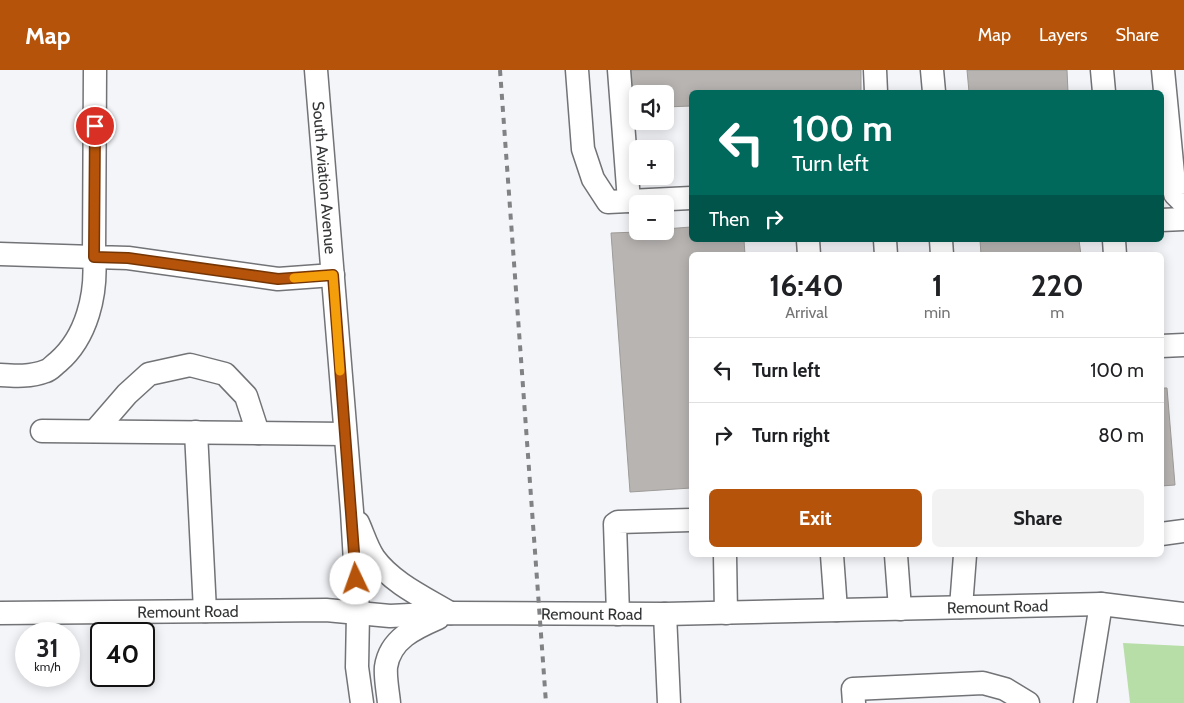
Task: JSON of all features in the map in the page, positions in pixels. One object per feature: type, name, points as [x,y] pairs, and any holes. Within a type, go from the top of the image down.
[{"type":"street","points":[[0,375],[21,376],[47,371],[69,352],[83,328],[91,305],[96,277],[94,257],[95,70]]},
{"type":"street","name":"South Aviation Avenue","points":[[316,70],[352,511],[358,613],[357,667],[362,703]]},
{"type":"street","points":[[577,70],[583,149],[592,179],[608,202],[629,201],[619,70]]},
{"type":"street","points":[[875,70],[876,90]]},
{"type":"street","points":[[932,70],[934,90]]},
{"type":"street","points":[[1102,70],[1104,90]]},
{"type":"street","points":[[1162,70],[1175,194],[1184,204]]},
{"type":"street","points":[[674,199],[689,198]]},
{"type":"street","points":[[1164,220],[1184,219]]},
{"type":"street","points":[[0,254],[128,258],[278,279],[333,275]]},
{"type":"street","points":[[1164,346],[1184,345]]},
{"type":"street","points":[[95,431],[127,394],[149,374],[190,365],[225,374],[246,396],[258,433]]},
{"type":"street","points":[[42,431],[345,434]]},
{"type":"street","points":[[196,432],[205,611]]},
{"type":"street","points":[[352,511],[373,556],[382,568],[393,578],[450,614]]},
{"type":"street","points":[[618,614],[615,524],[618,522],[689,520]]},
{"type":"street","points":[[1164,534],[1184,531]]},
{"type":"street","points":[[725,557],[726,613]]},
{"type":"street","points":[[832,557],[836,610]]},
{"type":"street","points":[[896,557],[900,609]]},
{"type":"street","points":[[961,608],[965,557]]},
{"type":"street","points":[[1085,703],[1101,604]]},
{"type":"street","name":"Remount Road","points":[[0,613],[326,610],[390,616],[450,614],[665,614],[1101,604],[1184,614]]},
{"type":"street","points":[[389,703],[386,668],[395,644],[404,635],[421,625],[450,614]]},
{"type":"street","points":[[665,614],[669,703]]},
{"type":"street","points":[[854,703],[853,689],[983,683],[1006,689],[1028,703]]},
{"type":"green space","points":[[1123,643],[1184,646],[1184,703],[1130,703]]},
{"type":"building","points":[[623,70],[861,70],[861,90],[689,90],[689,106],[674,107],[674,85],[629,85],[629,108],[624,108]]},
{"type":"building","points":[[967,70],[1067,70],[1068,90],[969,90]]},
{"type":"building","points":[[689,227],[689,242],[744,242],[745,252],[689,252],[689,488],[630,492],[611,233],[629,232],[629,240],[674,240],[674,228]]},
{"type":"building","points":[[980,242],[1079,242],[1081,252],[981,252]]},
{"type":"building","points":[[1164,388],[1167,388],[1175,485],[1164,486]]},
{"type":"railway","points":[[500,70],[546,703]]},
{"type":"slow traffic","points":[[294,278],[333,275],[340,371]]},
{"type":"route","points":[[95,126],[94,257],[128,258],[278,279],[333,275],[356,579]]}]
